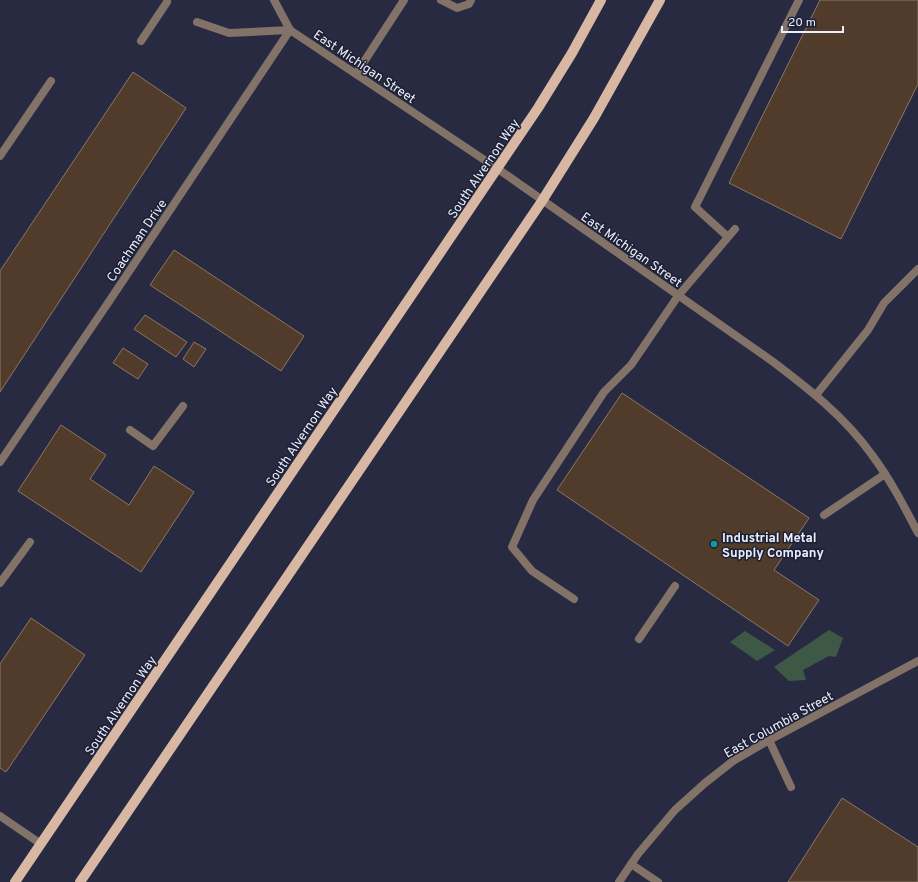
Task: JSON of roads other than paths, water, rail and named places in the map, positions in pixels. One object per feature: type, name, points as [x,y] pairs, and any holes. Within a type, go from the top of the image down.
[{"type":"main road","name":"South Alvernon Way","points":[[15,882],[498,169],[546,96],[601,0]]},
{"type":"main road","points":[[80,882],[542,201],[594,118],[660,0]]},
{"type":"street","points":[[197,22],[229,33],[290,30],[274,0]]},
{"type":"street","points":[[356,74],[404,0]]},
{"type":"street","points":[[441,0],[457,8],[469,4],[472,0]]},
{"type":"street","points":[[728,237],[696,208],[799,0]]},
{"type":"street","points":[[141,41],[167,2]]},
{"type":"street","name":"East Michigan Street","points":[[290,30],[498,169],[772,361],[816,395],[843,421],[872,454],[898,494],[918,533]]},
{"type":"street","name":"Coachman Drive","points":[[0,462],[119,287],[290,30]]},
{"type":"street","points":[[0,156],[51,82]]},
{"type":"street","points":[[574,599],[532,571],[512,547],[532,500],[604,392],[631,365],[678,296],[735,230]]},
{"type":"street","points":[[816,395],[868,330],[884,303],[918,269]]},
{"type":"street","points":[[130,430],[153,446],[183,406]]},
{"type":"street","points":[[824,515],[885,474]]},
{"type":"street","points":[[0,583],[30,542]]},
{"type":"street","points":[[639,639],[675,586]]},
{"type":"street","name":"East Columbia Street","points":[[619,882],[631,864],[675,810],[705,783],[733,761],[918,661]]},
{"type":"street","points":[[770,740],[791,787]]},
{"type":"street","points":[[0,816],[41,844]]},
{"type":"street","points":[[631,864],[658,882]]},
{"type":"place","name":"Industrial Metal Supply Company","points":[[714,544]]}]
